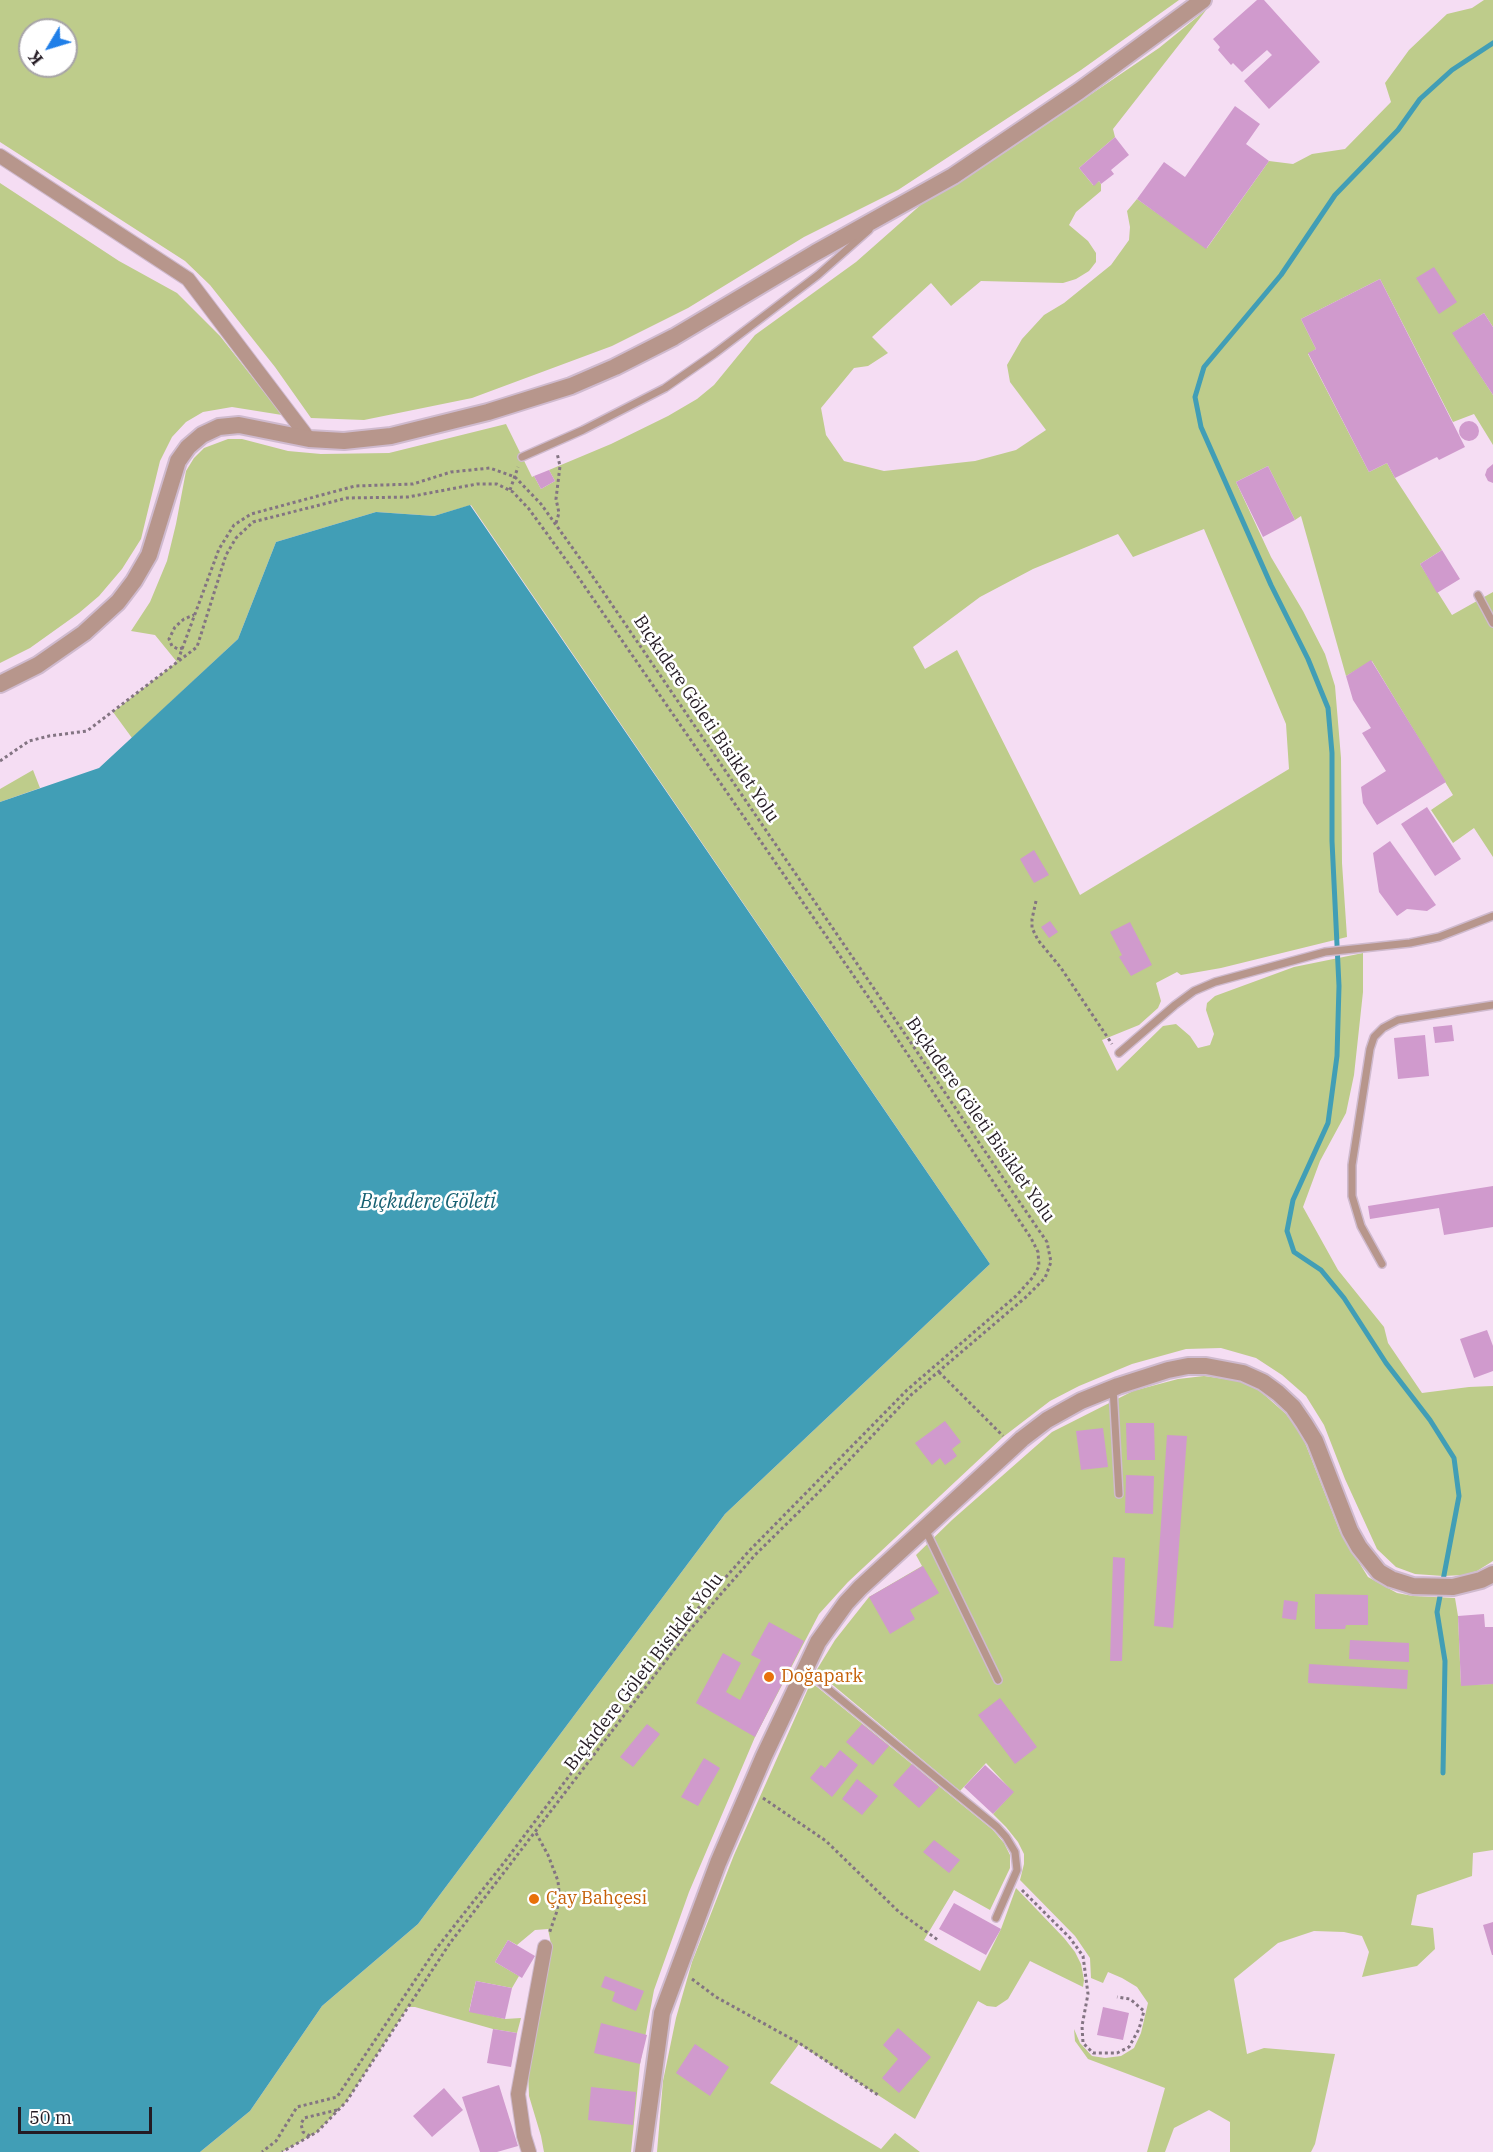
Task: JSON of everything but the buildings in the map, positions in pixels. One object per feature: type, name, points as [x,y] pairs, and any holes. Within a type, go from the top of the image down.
[{"type":"street","points":[[0,684],[38,665],[84,633],[118,602],[149,555],[178,461],[188,447],[202,435],[219,427],[239,425],[309,439],[344,441],[391,436],[454,421],[571,386],[615,367],[674,337],[756,287],[953,176],[1009,140],[1203,0]]},
{"type":"street","points":[[0,156],[188,279],[309,439]]},
{"type":"street","points":[[643,2152],[662,2013],[718,1863],[818,1642],[846,1603],[1014,1447],[1047,1420],[1081,1401],[1161,1372],[1188,1366],[1226,1369],[1243,1373],[1263,1382],[1293,1407],[1315,1441],[1350,1531],[1369,1561],[1379,1572],[1391,1579],[1413,1586],[1453,1587],[1481,1580],[1493,1574]]},
{"type":"street","points":[[529,2152],[524,2136],[518,2094],[545,1947]]},
{"type":"lane","points":[[522,457],[583,430],[665,388],[818,275],[888,212]]},
{"type":"lane","points":[[1478,596],[1493,623]]},
{"type":"lane","points":[[1119,1053],[1175,1005],[1194,991],[1215,982],[1325,952],[1410,943],[1439,937],[1493,916]]},
{"type":"lane","points":[[1382,1264],[1361,1226],[1352,1196],[1352,1165],[1370,1049],[1374,1037],[1383,1028],[1398,1020],[1493,1005]]},
{"type":"lane","points":[[1113,1388],[1119,1494]]},
{"type":"lane","points":[[925,1529],[998,1680]]},
{"type":"lane","points":[[804,1670],[997,1827],[1012,1844],[1017,1870],[996,1918]]},
{"type":"path","points":[[554,443],[560,466],[556,499],[559,513],[556,524]]},
{"type":"path","points":[[510,490],[522,457]]},
{"type":"path","name":"Bıçkıdere Göleti Bisiklet Yolu","points":[[177,662],[219,549],[234,525],[251,514],[355,486],[413,484],[451,472],[490,468],[515,477],[542,504],[556,524],[1047,1242],[1051,1262],[1045,1278],[1026,1297],[911,1395],[817,1494],[755,1555],[687,1633],[450,1943],[339,2110],[310,2136],[282,2152]]},
{"type":"path","points":[[0,761],[29,741],[87,731],[197,647],[226,555],[236,538],[253,522],[348,498],[408,497],[477,484],[497,484],[510,490],[529,509],[574,571],[898,1040],[1031,1238],[1038,1252],[1039,1266],[1033,1277],[1016,1296],[907,1390],[749,1551],[678,1631],[506,1860],[436,1949],[337,2097],[297,2107],[276,2140],[262,2152]]},
{"type":"path","points":[[183,648],[178,649],[172,646],[169,639],[175,627],[184,619],[194,615]]},
{"type":"path","points":[[1036,901],[1032,928],[1038,940],[1061,968],[1104,1035],[1119,1053]]},
{"type":"path","points":[[939,1372],[1014,1447]]},
{"type":"path","points":[[750,1790],[792,1816],[826,1841],[899,1912],[938,1940]]},
{"type":"path","points":[[536,1833],[555,1870],[559,1892],[545,1947]]},
{"type":"path","points":[[1012,1880],[1070,1938],[1083,1956],[1088,1994],[1082,2026],[1083,2043],[1093,2053],[1117,2053],[1129,2047],[1138,2030],[1144,2011],[1130,1998],[1117,1997]]},
{"type":"path","points":[[678,1970],[716,1997],[799,2043],[878,2095]]},
{"type":"path","points":[[310,2136],[303,2132],[301,2124],[304,2118],[339,2110]]},
{"type":"green space","points":[[0,0],[1179,0],[1081,70],[898,190],[804,237],[688,308],[612,346],[472,398],[364,420],[311,418],[275,367],[210,285],[185,261],[0,142]]},
{"type":"green space","points":[[1484,0],[1493,0],[1493,327],[1484,313],[1453,333],[1493,395],[1493,445],[1474,414],[1453,422],[1380,279],[1301,319],[1316,349],[1308,354],[1369,472],[1387,463],[1442,550],[1420,564],[1452,615],[1493,592],[1493,857],[1474,828],[1453,843],[1431,810],[1453,795],[1372,661],[1346,676],[1301,516],[1295,520],[1268,466],[1236,482],[1271,557],[1325,654],[1335,686],[1341,758],[1342,863],[1347,937],[1221,968],[1181,975],[1177,972],[1156,983],[1161,1001],[1158,1008],[1139,1025],[1102,1040],[1117,1071],[1163,1026],[1176,1024],[1190,1036],[1198,1048],[1210,1045],[1214,1034],[1206,1010],[1207,1003],[1215,996],[1294,967],[1363,953],[1363,992],[1354,1075],[1346,1113],[1320,1161],[1303,1207],[1338,1270],[1384,1327],[1388,1343],[1422,1393],[1493,1386],[1493,1561],[1477,1571],[1463,1575],[1415,1574],[1396,1567],[1377,1549],[1345,1479],[1324,1425],[1306,1396],[1282,1375],[1256,1358],[1221,1348],[1186,1349],[1132,1364],[1079,1386],[1050,1401],[1003,1437],[848,1582],[819,1614],[755,1737],[689,1892],[654,1990],[640,2064],[631,2152],[544,2152],[529,2096],[528,2069],[552,1949],[548,1929],[535,1930],[517,1945],[508,1940],[495,1962],[519,1976],[512,1988],[476,1981],[469,2011],[505,2019],[521,2018],[517,2033],[408,2007],[346,2102],[317,2132],[282,2152],[200,2152],[250,2111],[322,2006],[418,1924],[725,1514],[990,1264],[471,505],[434,516],[376,512],[276,542],[238,639],[132,738],[113,712],[177,662],[155,635],[131,631],[150,602],[167,561],[186,471],[204,448],[228,439],[242,439],[288,451],[321,454],[389,453],[506,424],[532,477],[534,476],[541,489],[555,481],[549,470],[611,444],[697,399],[714,385],[755,335],[856,262],[924,202],[1007,151],[1159,48],[1207,9],[1113,129],[1115,137],[1079,168],[1093,185],[1099,181],[1101,184],[1101,191],[1076,212],[1069,225],[1088,241],[1096,253],[1096,262],[1089,271],[1076,279],[1063,283],[981,281],[951,306],[931,283],[872,337],[888,353],[868,366],[854,368],[821,408],[826,435],[844,461],[884,471],[975,461],[1016,450],[1046,430],[1010,382],[1007,365],[1022,339],[1044,315],[1064,303],[1111,265],[1129,240],[1130,227],[1127,211],[1137,199],[1207,248],[1269,161],[1293,164],[1312,154],[1345,149],[1391,102],[1385,83],[1409,50],[1447,14],[1472,8]],"holes":[[[1204,529],[1286,724],[1289,769],[1080,895],[957,650],[925,669],[913,647],[980,597],[1033,569],[1118,534],[1133,557]]]},
{"type":"green space","points":[[0,183],[119,261],[177,293],[220,336],[282,415],[232,407],[203,412],[186,422],[172,437],[160,461],[141,539],[122,569],[99,596],[79,613],[30,648],[0,663]]},
{"type":"green space","points":[[33,770],[40,788],[0,802],[0,789]]},
{"type":"green space","points":[[1204,1376],[1239,1381],[1260,1391],[1286,1414],[1302,1435],[1340,1532],[1368,1577],[1397,1593],[1455,1598],[1461,1685],[1493,1684],[1493,1850],[1473,1853],[1472,1876],[1417,1895],[1411,1925],[1433,1928],[1435,1949],[1417,1966],[1362,1977],[1369,1952],[1362,1936],[1344,1932],[1314,1931],[1278,1943],[1234,1979],[1247,2054],[1264,2048],[1335,2054],[1315,2144],[1311,2152],[1230,2152],[1230,2122],[1209,2110],[1174,2128],[1165,2152],[1147,2152],[1165,2088],[1088,2059],[1075,2041],[1074,2029],[1080,2043],[1092,2056],[1105,2058],[1121,2056],[1134,2048],[1141,2033],[1148,2003],[1137,1987],[1122,1978],[1108,1972],[1103,1983],[1091,1978],[1090,1958],[1075,1936],[1020,1880],[1024,1854],[1018,1842],[993,1814],[1013,1792],[986,1763],[960,1791],[816,1671],[835,1640],[869,1597],[922,1566],[916,1555],[952,1520],[1052,1432],[1133,1391],[1178,1379]]},
{"type":"green space","points":[[811,1682],[993,1830],[1010,1855],[1010,1868],[990,1910],[954,1890],[924,1940],[980,1971],[1001,1929],[1016,1888],[1075,1952],[1081,1964],[1083,1987],[1030,1961],[1008,1999],[996,2007],[987,2006],[978,2001],[915,2119],[799,2044],[770,2083],[881,2149],[895,2133],[920,2152],[657,2152],[663,2081],[676,2018],[692,1962],[734,1855]]},
{"type":"water","name":"Bıçkıdere Göleti","points":[[470,505],[990,1264],[725,1514],[418,1924],[322,2006],[250,2111],[200,2152],[0,2152],[0,802],[99,768],[238,639],[276,542],[376,512],[434,516]]},
{"type":"waterway","points":[[1443,1773],[1445,1661],[1437,1612],[1459,1496],[1454,1458],[1430,1420],[1386,1363],[1344,1298],[1321,1270],[1294,1252],[1287,1231],[1293,1200],[1328,1123],[1337,1056],[1339,986],[1332,841],[1332,753],[1328,708],[1308,659],[1271,585],[1201,427],[1195,397],[1204,367],[1281,275],[1335,195],[1398,130],[1420,99],[1452,70],[1493,43]]},
{"type":"place","name":"Doğapark","points":[[769,1677]]},
{"type":"place","name":"Çay Bahçesi","points":[[534,1899]]}]
